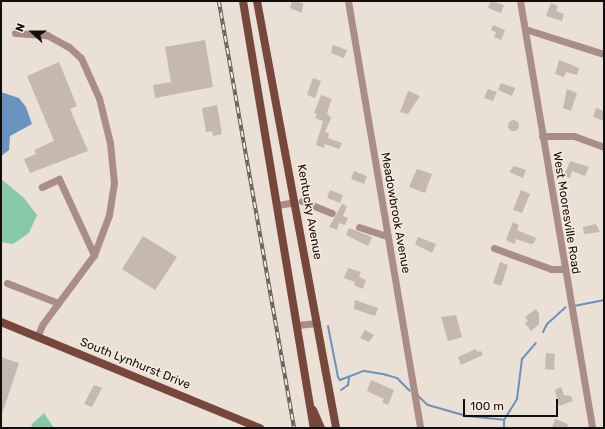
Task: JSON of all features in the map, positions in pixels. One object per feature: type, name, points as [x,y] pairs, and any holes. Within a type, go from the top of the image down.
[{"type":"main road","points":[[243,1],[314,428]]},
{"type":"main road","name":"Kentucky Avenue","points":[[257,1],[299,201],[317,323],[336,428]]},
{"type":"main road","name":"South Lynhurst Drive","points":[[1,322],[260,428]]},
{"type":"main road","points":[[311,408],[321,428]]},
{"type":"street","name":"Meadowbrook Avenue","points":[[348,1],[420,428]]},
{"type":"street","name":"West Mooresville Road","points":[[520,1],[592,428]]},
{"type":"street","points":[[525,29],[604,54]]},
{"type":"street","points":[[16,33],[47,35],[69,47],[81,58],[99,98],[110,143],[114,183],[109,215],[94,255],[58,303],[36,337]]},
{"type":"street","points":[[542,136],[574,136],[604,147]]},
{"type":"street","points":[[42,187],[59,179],[94,255]]},
{"type":"street","points":[[277,205],[299,201],[332,213]]},
{"type":"street","points":[[359,227],[387,236]]},
{"type":"street","points":[[494,248],[551,269],[564,269]]},
{"type":"street","points":[[7,283],[58,303]]},
{"type":"street","points":[[297,325],[317,323]]},
{"type":"green space","points":[[1,179],[24,198],[37,215],[29,233],[13,244],[1,242]]},
{"type":"green space","points":[[44,413],[54,428],[31,428],[32,424]]},
{"type":"water","points":[[1,92],[19,98],[26,107],[32,124],[10,136],[9,150],[1,156]]},
{"type":"building","points":[[292,1],[303,3],[302,13],[290,8]]},
{"type":"building","points":[[491,1],[504,5],[501,13],[488,8]]},
{"type":"building","points":[[551,3],[558,6],[556,11],[564,14],[562,21],[546,16]]},
{"type":"building","points":[[493,25],[505,30],[501,40],[494,37],[496,32],[491,30]]},
{"type":"building","points":[[205,40],[213,87],[155,98],[153,85],[171,82],[165,47]]},
{"type":"building","points":[[333,45],[347,50],[344,58],[331,53]]},
{"type":"building","points":[[559,60],[579,68],[577,75],[566,72],[564,77],[555,74]]},
{"type":"building","points":[[59,62],[77,106],[70,109],[88,151],[30,173],[24,159],[36,154],[34,150],[54,141],[27,76]]},
{"type":"building","points":[[313,78],[321,81],[315,98],[307,95]]},
{"type":"building","points":[[501,83],[515,88],[512,96],[498,90]]},
{"type":"building","points":[[488,89],[497,92],[493,101],[484,98]]},
{"type":"building","points":[[567,89],[577,93],[571,111],[563,108]]},
{"type":"building","points":[[408,91],[420,96],[408,114],[400,112]]},
{"type":"building","points":[[321,95],[332,99],[327,113],[331,118],[325,132],[329,133],[328,138],[342,143],[339,149],[325,144],[324,148],[316,145],[323,121],[315,118],[317,114],[314,113]]},
{"type":"building","points":[[217,105],[222,134],[213,136],[212,131],[206,132],[202,108]]},
{"type":"building","points":[[596,108],[604,111],[604,121],[593,117]]},
{"type":"building","points":[[511,120],[515,120],[517,121],[517,129],[511,130],[508,127],[508,123]]},
{"type":"building","points":[[570,161],[589,167],[585,176],[572,171],[570,178],[564,176]]},
{"type":"building","points":[[514,166],[526,170],[523,178],[509,172]]},
{"type":"building","points":[[417,169],[432,174],[425,193],[409,187]]},
{"type":"building","points":[[354,171],[367,176],[364,184],[351,179]]},
{"type":"building","points":[[330,190],[343,195],[340,203],[327,198]]},
{"type":"building","points":[[521,190],[530,194],[522,213],[513,210]]},
{"type":"building","points":[[342,204],[347,206],[343,216],[348,218],[345,225],[339,223],[337,230],[329,227]]},
{"type":"building","points":[[513,222],[519,225],[517,230],[536,238],[534,243],[531,244],[516,239],[515,244],[506,240]]},
{"type":"building","points":[[596,224],[600,232],[584,234],[583,227]]},
{"type":"building","points":[[349,228],[372,237],[368,246],[346,235]]},
{"type":"building","points":[[143,236],[177,257],[155,290],[122,269]]},
{"type":"building","points":[[418,237],[436,244],[432,253],[415,244]]},
{"type":"building","points":[[500,262],[508,265],[501,286],[493,283]]},
{"type":"building","points":[[348,268],[361,272],[359,277],[366,280],[363,289],[354,285],[355,282],[344,278]]},
{"type":"building","points":[[355,300],[378,308],[375,316],[354,309]]},
{"type":"building","points":[[536,309],[539,314],[539,324],[531,331],[525,323],[528,321],[525,317]]},
{"type":"building","points":[[456,315],[462,337],[448,341],[441,317]]},
{"type":"building","points":[[365,330],[374,335],[369,342],[360,338]]},
{"type":"building","points":[[476,349],[477,352],[481,351],[483,355],[461,365],[458,357]]},
{"type":"building","points":[[546,353],[555,354],[554,370],[545,369]]},
{"type":"building","points":[[1,357],[19,363],[2,414],[1,413]]},
{"type":"building","points":[[371,380],[394,390],[388,405],[382,402],[384,399],[367,391]]},
{"type":"building","points":[[94,385],[102,388],[92,407],[84,404]]},
{"type":"building","points":[[561,387],[564,395],[571,396],[573,401],[559,406],[555,390]]},
{"type":"building","points":[[555,419],[568,424],[567,428],[552,428]]},
{"type":"waterway","points":[[574,306],[604,300]]},
{"type":"waterway","points":[[543,332],[547,324],[566,307]]},
{"type":"waterway","points":[[328,326],[338,377],[340,380],[364,371],[397,378],[410,391]]},
{"type":"waterway","points":[[504,428],[504,420],[517,399],[522,359],[536,343]]},
{"type":"waterway","points":[[341,390],[348,385],[349,378]]},
{"type":"waterway","points":[[416,394],[428,405],[467,416],[504,420]]},
{"type":"railway","points":[[219,1],[294,428]]}]
